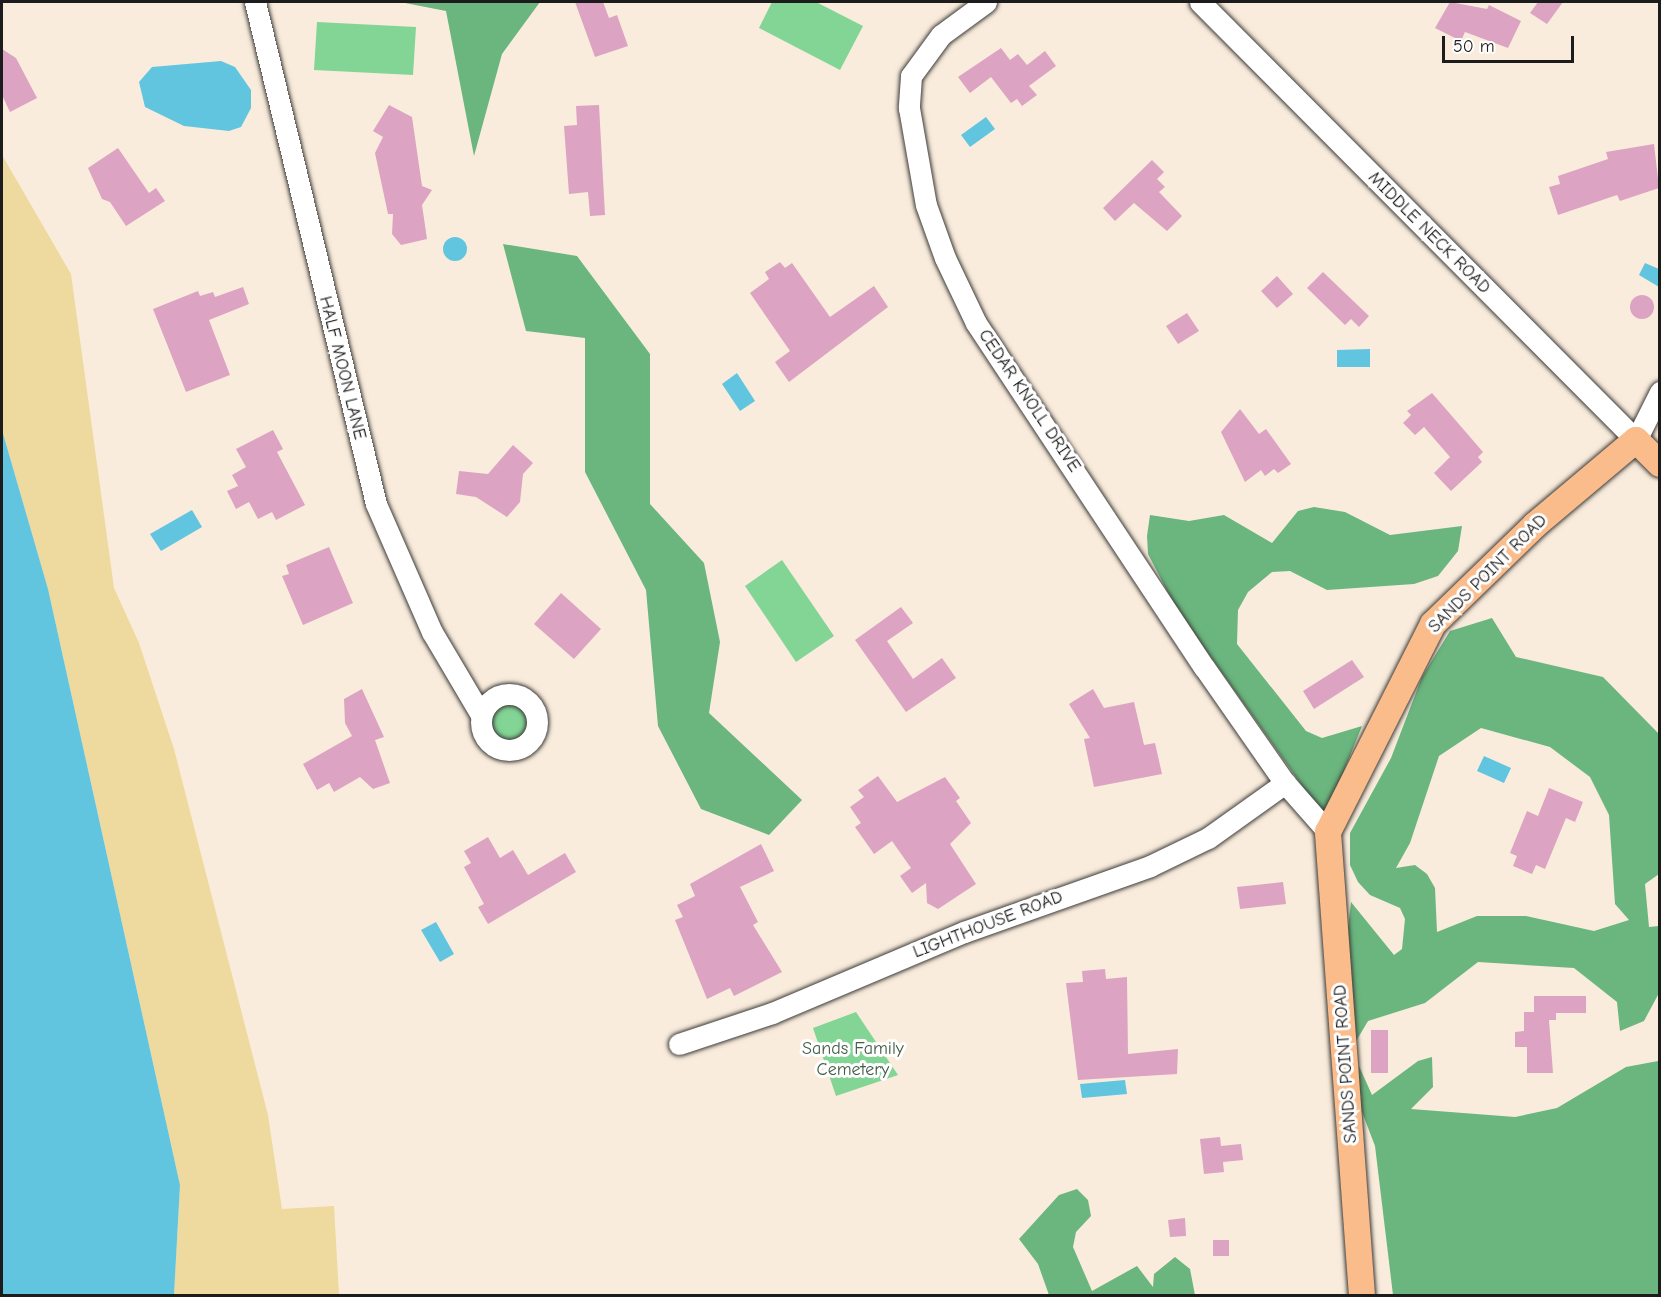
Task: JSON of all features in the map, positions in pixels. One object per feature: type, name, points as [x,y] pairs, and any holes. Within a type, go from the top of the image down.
[{"type":"main road","name":"MIDDLE NECK ROAD","points":[[1636,440],[1659,464]]},
{"type":"main road","name":"SANDS POINT ROAD","points":[[1362,1296],[1328,832],[1432,624],[1535,525],[1636,440]]},
{"type":"street","name":"HALF MOON LANE","points":[[255,2],[376,504],[432,632],[481,715]]},
{"type":"street","name":"CEDAR KNOLL DRIVE","points":[[986,2],[941,35],[910,76],[909,108],[926,205],[945,258],[976,323],[1285,783]]},
{"type":"street","name":"MIDDLE NECK ROAD","points":[[1200,2],[1636,440]]},
{"type":"street","points":[[1636,440],[1659,392]]},
{"type":"street","points":[[1285,783],[1328,832]]},
{"type":"street","name":"LIGHTHOUSE ROAD","points":[[679,1044],[772,1013],[964,932],[1150,866],[1208,838],[1285,783]]},
{"type":"green space","points":[[400,2],[540,2],[502,54],[474,156],[446,11]]},
{"type":"green space","points":[[772,2],[816,2],[863,26],[840,70],[759,28]]},
{"type":"green space","points":[[317,22],[416,27],[413,75],[314,70]]},
{"type":"green space","points":[[503,244],[577,256],[650,354],[650,504],[704,563],[720,642],[709,713],[802,800],[769,835],[701,809],[658,726],[646,590],[585,472],[585,338],[526,331]]},
{"type":"green space","points":[[1314,507],[1345,512],[1390,535],[1462,526],[1458,551],[1438,576],[1414,584],[1327,590],[1290,571],[1272,572],[1248,592],[1238,610],[1237,644],[1306,731],[1322,738],[1362,726],[1325,818],[1176,608],[1148,554],[1147,536],[1150,515],[1189,521],[1224,515],[1272,543],[1298,511]]},
{"type":"green space","points":[[782,560],[834,636],[796,662],[745,586]]},
{"type":"green space","points":[[1492,618],[1516,657],[1603,677],[1659,734],[1659,874],[1645,884],[1649,927],[1659,926],[1659,993],[1644,1021],[1620,1031],[1617,1002],[1574,968],[1478,962],[1425,1003],[1368,1021],[1355,1043],[1347,937],[1351,902],[1394,955],[1402,949],[1405,919],[1400,908],[1370,895],[1358,882],[1350,865],[1350,833],[1391,758],[1422,677],[1450,631]],"holes":[[[1481,728],[1550,747],[1590,777],[1609,815],[1615,904],[1629,920],[1594,931],[1526,916],[1477,916],[1437,932],[1435,888],[1427,874],[1415,865],[1396,868],[1410,843],[1439,756]]]},
{"type":"green space","points":[[508,700],[523,707],[530,722],[523,737],[508,744],[493,737],[486,722],[493,707]]},
{"type":"green space","name":"Sands Family Cemetery","points":[[856,1012],[898,1075],[836,1096],[813,1028]]},
{"type":"green space","points":[[1432,1057],[1433,1087],[1411,1109],[1515,1117],[1557,1108],[1626,1067],[1658,1061],[1659,1295],[1393,1295],[1375,1146],[1357,1099],[1359,1066],[1372,1095],[1418,1061]]},
{"type":"green space","points":[[1077,1189],[1088,1200],[1091,1216],[1076,1232],[1073,1247],[1092,1291],[1137,1266],[1153,1287],[1154,1274],[1175,1257],[1190,1269],[1195,1295],[1049,1295],[1038,1264],[1019,1239],[1059,1195]]},
{"type":"sand","points":[[2,155],[71,274],[114,588],[139,643],[174,749],[268,1115],[282,1209],[334,1206],[339,1295],[174,1295],[180,1185],[48,589],[2,430]]},
{"type":"water","points":[[221,61],[235,67],[251,90],[251,108],[241,127],[229,131],[184,126],[145,107],[139,82],[152,67]]},
{"type":"water","points":[[986,117],[995,129],[970,147],[961,135]]},
{"type":"water","points":[[455,237],[460,238],[466,244],[466,254],[460,260],[455,261],[450,260],[444,254],[443,249],[444,244],[450,238]]},
{"type":"water","points":[[1645,263],[1659,269],[1659,287],[1639,275]]},
{"type":"water","points":[[1370,349],[1370,367],[1337,367],[1337,350]]},
{"type":"water","points":[[737,373],[755,401],[740,411],[722,384]]},
{"type":"water","points":[[2,430],[48,589],[180,1185],[174,1295],[2,1295]]},
{"type":"water","points":[[192,510],[202,527],[161,551],[150,534]]},
{"type":"water","points":[[1484,756],[1511,768],[1504,783],[1477,771]]},
{"type":"water","points":[[436,922],[454,954],[440,962],[421,930]]},
{"type":"water","points":[[1125,1080],[1127,1094],[1082,1098],[1080,1084]]},
{"type":"building","points":[[575,2],[603,2],[609,18],[617,15],[628,46],[595,57]]},
{"type":"building","points":[[1450,2],[1487,9],[1489,5],[1521,21],[1508,48],[1465,32],[1461,41],[1435,28]]},
{"type":"building","points":[[1538,2],[1563,2],[1547,24],[1530,13]]},
{"type":"building","points":[[1001,48],[1010,60],[1018,54],[1027,65],[1045,51],[1056,66],[1029,86],[1037,95],[1022,106],[1017,99],[1011,103],[991,77],[970,93],[958,77]]},
{"type":"building","points":[[2,49],[16,58],[37,98],[10,112],[2,95]]},
{"type":"building","points":[[389,105],[412,117],[422,186],[432,190],[422,205],[427,239],[401,245],[392,234],[393,214],[388,214],[375,153],[383,137],[373,131]]},
{"type":"building","points":[[599,105],[605,215],[590,216],[588,192],[569,194],[564,126],[577,125],[576,106]]},
{"type":"building","points":[[1654,144],[1659,188],[1620,201],[1617,195],[1558,215],[1549,187],[1560,184],[1558,176],[1608,159],[1606,152]]},
{"type":"building","points":[[118,148],[149,193],[156,188],[165,201],[126,226],[110,202],[102,199],[88,168]]},
{"type":"building","points":[[1152,160],[1164,172],[1157,179],[1165,187],[1159,192],[1182,216],[1167,231],[1134,203],[1115,221],[1103,208]]},
{"type":"building","points":[[780,262],[785,268],[792,263],[830,317],[874,286],[888,307],[789,382],[775,362],[790,351],[750,293],[769,279],[765,272]]},
{"type":"building","points":[[1323,272],[1369,316],[1359,327],[1351,319],[1345,325],[1307,288]]},
{"type":"building","points":[[1277,276],[1293,294],[1277,308],[1261,291]]},
{"type":"building","points":[[243,287],[249,304],[209,320],[230,375],[186,392],[153,309],[198,291],[200,296],[213,292],[215,297]]},
{"type":"building","points":[[1642,295],[1647,296],[1653,302],[1653,312],[1647,318],[1642,319],[1637,318],[1631,312],[1630,307],[1631,302],[1637,296]]},
{"type":"building","points":[[1187,313],[1199,331],[1178,344],[1166,326]]},
{"type":"building","points":[[1432,393],[1483,452],[1478,457],[1482,462],[1451,491],[1434,473],[1450,457],[1424,427],[1415,435],[1403,423],[1411,415],[1407,411]]},
{"type":"building","points":[[1240,409],[1259,434],[1266,429],[1291,464],[1278,473],[1274,469],[1265,476],[1261,470],[1245,482],[1221,432]]},
{"type":"building","points":[[273,430],[283,449],[277,452],[305,505],[276,520],[272,512],[258,519],[249,502],[236,509],[227,491],[238,486],[232,475],[246,467],[236,449]]},
{"type":"building","points":[[513,445],[533,463],[523,474],[520,502],[507,517],[476,497],[456,494],[459,471],[488,474]]},
{"type":"building","points":[[329,547],[353,603],[303,625],[282,576],[289,574],[286,565]]},
{"type":"building","points":[[561,593],[601,629],[574,659],[534,624]]},
{"type":"building","points":[[901,607],[913,623],[887,641],[913,679],[942,658],[956,678],[906,712],[855,640]]},
{"type":"building","points":[[1352,660],[1364,677],[1314,709],[1303,691]]},
{"type":"building","points":[[362,689],[384,737],[375,740],[390,783],[373,789],[360,777],[334,792],[329,783],[317,790],[303,764],[352,736],[345,723],[344,699]]},
{"type":"building","points":[[1093,689],[1104,708],[1134,702],[1144,745],[1155,743],[1162,774],[1094,787],[1084,739],[1090,738],[1069,704]]},
{"type":"building","points":[[878,776],[897,802],[945,777],[960,798],[956,801],[971,823],[950,844],[976,884],[938,909],[927,903],[926,883],[912,893],[900,876],[911,868],[892,841],[874,854],[855,827],[861,823],[850,807],[864,797],[858,790]]},
{"type":"building","points":[[1549,788],[1583,802],[1575,822],[1566,818],[1545,869],[1536,865],[1532,874],[1513,866],[1517,856],[1510,853],[1527,811],[1538,816]]},
{"type":"building","points":[[488,837],[500,858],[513,850],[528,875],[565,853],[576,872],[488,924],[478,907],[484,904],[464,867],[471,863],[464,851]]},
{"type":"building","points":[[761,844],[774,871],[740,887],[758,922],[753,925],[782,972],[734,996],[730,988],[707,999],[675,920],[683,917],[677,905],[695,896],[690,884]]},
{"type":"building","points":[[1283,882],[1286,904],[1240,909],[1237,887]]},
{"type":"building","points":[[1105,969],[1106,979],[1127,977],[1128,1054],[1178,1049],[1177,1074],[1078,1080],[1066,983],[1083,982],[1082,971]]},
{"type":"building","points":[[1534,996],[1586,996],[1586,1013],[1556,1013],[1556,1020],[1549,1020],[1553,1073],[1527,1073],[1527,1047],[1515,1047],[1515,1032],[1524,1031],[1524,1012],[1534,1012]]},
{"type":"building","points":[[1371,1030],[1388,1030],[1388,1073],[1371,1073]]},
{"type":"building","points":[[1220,1137],[1221,1146],[1241,1144],[1243,1160],[1223,1162],[1224,1172],[1204,1174],[1200,1139]]},
{"type":"building","points":[[1185,1218],[1186,1236],[1170,1237],[1168,1220]]},
{"type":"building","points":[[1213,1240],[1229,1240],[1229,1256],[1213,1256]]}]
